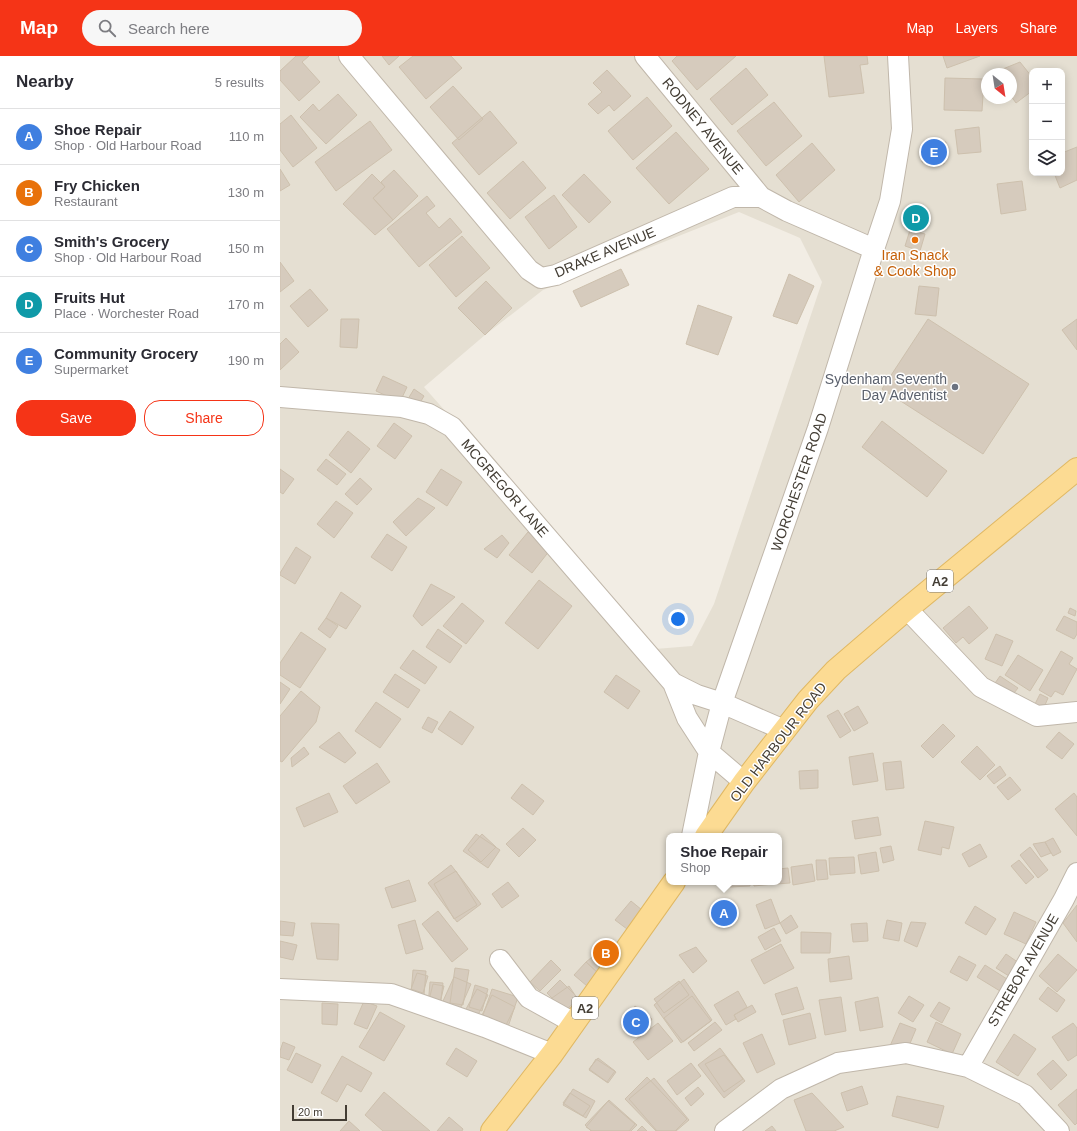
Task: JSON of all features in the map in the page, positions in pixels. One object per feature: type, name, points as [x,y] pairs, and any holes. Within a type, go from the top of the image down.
[{"type":"main road","name":"OLD HARBOUR ROAD","points":[[708,833],[744,782],[784,730],[808,700],[836,670],[906,609],[1077,469]]},
{"type":"main road","name":"A2","points":[[492,1131],[574,1024],[672,885]]},
{"type":"street","name":"DRAKE AVENUE","points":[[349,56],[529,270],[541,278],[556,275],[733,198],[761,197]]},
{"type":"street","name":"RODNEY AVENUE","points":[[645,56],[761,197]]},
{"type":"street","name":"WORCHESTER ROAD","points":[[693,833],[709,752],[722,704],[818,428],[890,201],[902,129],[898,56]]},
{"type":"street","points":[[761,197],[787,211],[874,249]]},
{"type":"street","name":"MCGREGOR LANE","points":[[280,397],[402,407],[429,414],[452,427],[673,683],[687,718],[709,752],[744,782]]},
{"type":"street","points":[[906,609],[981,687],[1037,716],[1077,712]]},
{"type":"street","name":"MCGREGOR LANE","points":[[673,683],[697,695],[784,730]]},
{"type":"street","name":"STREBOR AVENUE","points":[[968,1067],[1064,899],[1077,873]]},
{"type":"street","points":[[500,960],[529,998],[574,1024]]},
{"type":"street","points":[[280,989],[391,994],[485,1027],[552,1054]]},
{"type":"street","points":[[725,1131],[781,1089],[838,1063],[906,1054],[968,1067],[1025,1095],[1058,1131]]},
{"type":"shaded area","points":[[280,56],[1077,56],[1077,1131],[280,1131]],"holes":[[[739,212],[800,238],[822,282],[714,604],[692,646],[655,649],[424,387],[485,335],[543,290]]]},
{"type":"building","points":[[296,56],[309,56],[302,62],[320,82],[299,101],[280,80],[280,71]]},
{"type":"building","points":[[382,56],[399,56],[389,65]]},
{"type":"building","points":[[413,56],[451,56],[462,68],[426,99],[399,67]]},
{"type":"building","points":[[677,56],[736,56],[697,90],[672,61]]},
{"type":"building","points":[[824,56],[867,56],[868,64],[860,65],[864,93],[829,97]]},
{"type":"building","points":[[943,56],[980,56],[947,68]]},
{"type":"building","points":[[1020,62],[1029,73],[1029,93],[1017,102],[1017,68],[1005,68]]},
{"type":"building","points":[[746,68],[768,95],[732,125],[710,99]]},
{"type":"building","points":[[607,70],[631,96],[614,111],[609,105],[598,114],[588,104],[602,92],[593,83]]},
{"type":"building","points":[[945,78],[981,79],[982,111],[944,110]]},
{"type":"building","points":[[453,86],[483,119],[459,140],[430,107]]},
{"type":"building","points":[[338,94],[357,115],[326,144],[300,117],[313,104],[319,111]]},
{"type":"building","points":[[647,97],[672,126],[633,160],[608,131]]},
{"type":"building","points":[[774,102],[802,136],[766,166],[737,131]]},
{"type":"building","points":[[490,111],[517,143],[479,175],[452,143]]},
{"type":"building","points":[[291,115],[317,148],[293,167],[280,150],[280,124]]},
{"type":"building","points":[[370,121],[392,150],[336,191],[315,162]]},
{"type":"building","points":[[979,127],[981,152],[958,154],[955,130]]},
{"type":"building","points":[[676,132],[709,169],[669,204],[636,168]]},
{"type":"building","points":[[924,141],[946,142],[944,164],[922,162]]},
{"type":"building","points":[[812,143],[835,170],[799,202],[776,175]]},
{"type":"building","points":[[1077,147],[1077,180],[1060,188],[1055,176],[1065,176],[1065,152]]},
{"type":"building","points":[[523,161],[546,188],[510,219],[487,193]]},
{"type":"building","points":[[280,169],[290,185],[280,191]]},
{"type":"building","points":[[394,170],[418,196],[393,220],[373,198],[385,187],[381,182]]},
{"type":"building","points":[[372,174],[385,187],[373,198],[393,220],[375,235],[343,204]]},
{"type":"building","points":[[584,174],[611,202],[589,223],[562,195]]},
{"type":"building","points":[[1022,181],[1026,210],[1001,214],[997,184]]},
{"type":"building","points":[[554,195],[577,227],[549,249],[525,217]]},
{"type":"building","points":[[427,196],[435,206],[426,213],[439,228],[450,218],[462,232],[419,267],[387,229]]},
{"type":"building","points":[[917,211],[923,220],[916,224],[910,215]]},
{"type":"building","name":"Iran Snack & Cook Shop","points":[[910,230],[925,234],[920,251],[905,246]]},
{"type":"building","points":[[462,236],[490,268],[456,297],[429,265]]},
{"type":"building","points":[[280,262],[294,281],[280,292]]},
{"type":"building","points":[[621,269],[629,285],[581,307],[573,291]]},
{"type":"building","points":[[789,274],[814,286],[797,324],[773,316]]},
{"type":"building","points":[[486,281],[512,308],[485,335],[458,308]]},
{"type":"building","points":[[919,286],[939,288],[936,316],[915,314]]},
{"type":"building","points":[[310,289],[328,310],[308,327],[290,306]]},
{"type":"building","points":[[698,305],[732,317],[718,355],[686,344]]},
{"type":"building","points":[[341,319],[359,319],[357,348],[340,347]]},
{"type":"building","name":"Sydenham Seventh Day Adventist","points":[[928,319],[1029,384],[983,454],[882,389]]},
{"type":"building","points":[[1077,319],[1077,350],[1062,330]]},
{"type":"building","points":[[286,338],[299,352],[280,370],[280,344]]},
{"type":"building","points":[[383,376],[407,387],[400,402],[376,391]]},
{"type":"building","points":[[414,389],[424,396],[418,406],[408,399]]},
{"type":"building","points":[[882,421],[947,471],[927,497],[862,447]]},
{"type":"building","points":[[394,423],[412,436],[395,459],[377,446]]},
{"type":"building","points":[[348,431],[370,449],[351,473],[329,455]]},
{"type":"building","points":[[326,459],[346,474],[337,485],[317,470]]},
{"type":"building","points":[[280,469],[294,479],[283,494],[280,492]]},
{"type":"building","points":[[441,469],[462,482],[447,506],[426,492]]},
{"type":"building","points":[[360,478],[372,489],[357,505],[345,494]]},
{"type":"building","points":[[418,498],[435,508],[406,536],[393,522]]},
{"type":"building","points":[[336,501],[353,513],[334,538],[317,524]]},
{"type":"building","points":[[528,532],[550,550],[532,573],[509,555]]},
{"type":"building","points":[[387,534],[407,547],[392,571],[371,557]]},
{"type":"building","points":[[502,535],[509,543],[497,558],[484,549]]},
{"type":"building","points":[[296,547],[311,557],[295,584],[280,575],[280,573]]},
{"type":"building","points":[[539,580],[572,606],[538,649],[505,623]]},
{"type":"building","points":[[431,584],[455,597],[422,626],[413,616]]},
{"type":"building","points":[[341,592],[361,606],[346,629],[326,618]]},
{"type":"building","points":[[462,603],[484,621],[466,644],[443,626]]},
{"type":"building","points":[[969,606],[988,628],[969,644],[963,637],[956,643],[943,628]]},
{"type":"building","points":[[1070,608],[1076,611],[1075,616],[1068,613]]},
{"type":"building","points":[[1064,616],[1077,622],[1077,634],[1074,639],[1056,630]]},
{"type":"building","points":[[326,618],[338,626],[330,638],[318,629]]},
{"type":"building","points":[[438,629],[462,646],[450,663],[426,647]]},
{"type":"building","points":[[301,632],[326,649],[300,688],[280,675],[280,663]]},
{"type":"building","points":[[996,634],[1013,641],[1002,666],[985,659]]},
{"type":"building","points":[[413,650],[437,667],[425,684],[400,668]]},
{"type":"building","points":[[1061,651],[1073,658],[1069,664],[1077,669],[1063,695],[1055,691],[1051,697],[1039,690]]},
{"type":"building","points":[[1018,655],[1043,670],[1030,691],[1005,675]]},
{"type":"building","points":[[395,674],[420,690],[408,708],[383,692]]},
{"type":"building","points":[[616,675],[640,691],[628,709],[604,692]]},
{"type":"building","points":[[1000,676],[1018,688],[1010,698],[993,686]]},
{"type":"building","points":[[280,682],[290,689],[280,704]]},
{"type":"building","points":[[301,691],[320,707],[316,722],[282,762],[280,761],[280,716]]},
{"type":"building","points":[[1040,694],[1048,698],[1045,705],[1034,706]]},
{"type":"building","points":[[376,702],[401,719],[380,748],[355,731]]},
{"type":"building","points":[[858,706],[868,723],[854,731],[844,714]]},
{"type":"building","points":[[838,710],[851,731],[840,738],[827,716]]},
{"type":"building","points":[[450,711],[474,727],[462,745],[438,729]]},
{"type":"building","points":[[428,717],[438,722],[432,733],[422,728]]},
{"type":"building","points":[[943,724],[955,736],[933,758],[921,746]]},
{"type":"building","points":[[339,732],[356,753],[345,763],[319,747]]},
{"type":"building","points":[[1059,732],[1074,744],[1062,759],[1046,747]]},
{"type":"building","points":[[977,746],[995,765],[980,780],[961,762]]},
{"type":"building","points":[[304,747],[309,754],[292,767],[291,758]]},
{"type":"building","points":[[873,753],[878,781],[853,785],[849,757]]},
{"type":"building","points":[[901,761],[904,788],[886,790],[883,763]]},
{"type":"building","points":[[377,763],[390,782],[356,804],[343,786]]},
{"type":"building","points":[[1000,766],[1006,775],[994,784],[987,776]]},
{"type":"building","points":[[818,770],[818,788],[800,789],[799,771]]},
{"type":"building","points":[[1010,777],[1021,790],[1008,800],[997,787]]},
{"type":"building","points":[[522,784],[544,801],[533,815],[511,798]]},
{"type":"building","points":[[329,793],[338,812],[304,827],[296,808]]},
{"type":"building","points":[[1074,793],[1077,797],[1077,836],[1055,809]]},
{"type":"building","points":[[878,817],[881,835],[855,839],[852,821]]},
{"type":"building","points":[[925,821],[954,827],[949,849],[942,847],[941,855],[918,850]]},
{"type":"building","points":[[523,828],[536,840],[519,857],[506,844]]},
{"type":"building","points":[[476,834],[500,850],[488,868],[463,851]]},
{"type":"building","points":[[482,834],[496,847],[481,862],[468,850]]},
{"type":"building","points":[[1053,838],[1061,852],[1053,856],[1045,842]]},
{"type":"building","points":[[1045,842],[1051,853],[1041,857],[1033,844]]},
{"type":"building","points":[[980,844],[987,857],[969,867],[962,854]]},
{"type":"building","points":[[891,846],[894,860],[883,863],[880,848]]},
{"type":"building","points":[[1030,847],[1048,870],[1038,878],[1020,855]]},
{"type":"building","points":[[876,852],[879,871],[861,874],[858,855]]},
{"type":"building","points":[[854,857],[855,873],[830,875],[829,858]]},
{"type":"building","points":[[816,860],[826,860],[828,879],[817,880]]},
{"type":"building","points":[[1019,860],[1034,877],[1026,884],[1011,866]]},
{"type":"building","points":[[812,864],[815,881],[793,885],[791,867]]},
{"type":"building","points":[[451,865],[481,904],[457,922],[428,883]]},
{"type":"building","points":[[788,868],[790,883],[782,884],[782,869]]},
{"type":"building","points":[[456,871],[477,905],[454,919],[434,884]]},
{"type":"building","points":[[409,880],[416,901],[392,908],[385,888]]},
{"type":"building","points":[[508,882],[519,896],[502,908],[492,894]]},
{"type":"building","points":[[730,885],[750,885],[750,886],[730,887]]},
{"type":"building","points":[[771,899],[780,923],[765,929],[756,905]]},
{"type":"building","points":[[631,901],[642,910],[627,929],[615,920]]},
{"type":"building","points":[[728,901],[737,912],[720,926],[711,915]]},
{"type":"building","points":[[1077,905],[1077,942],[1063,923]]},
{"type":"building","points":[[975,906],[996,919],[986,935],[965,923]]},
{"type":"building","points":[[438,911],[468,949],[452,962],[422,924]]},
{"type":"building","points":[[1014,912],[1036,922],[1026,944],[1004,934]]},
{"type":"building","points":[[791,915],[798,927],[786,934],[780,923]]},
{"type":"building","points":[[415,920],[423,949],[406,954],[398,925]]},
{"type":"building","points":[[887,920],[902,923],[899,941],[883,938]]},
{"type":"building","points":[[280,921],[295,923],[293,936],[280,935]]},
{"type":"building","points":[[911,922],[926,923],[917,947],[904,941]]},
{"type":"building","points":[[311,923],[339,924],[338,960],[317,959]]},
{"type":"building","points":[[867,923],[868,941],[853,942],[851,924]]},
{"type":"building","points":[[774,928],[781,941],[765,950],[758,937]]},
{"type":"building","points":[[801,932],[831,933],[830,953],[801,953]]},
{"type":"building","points":[[280,941],[297,945],[293,960],[280,957]]},
{"type":"building","points":[[604,944],[616,953],[609,962],[597,953]]},
{"type":"building","points":[[781,944],[794,968],[764,984],[751,960]]},
{"type":"building","points":[[696,947],[707,961],[693,973],[679,955]]},
{"type":"building","points":[[597,953],[609,962],[598,973],[586,962]]},
{"type":"building","points":[[1006,954],[1019,963],[1009,976],[996,968]]},
{"type":"building","points":[[1058,954],[1077,970],[1057,992],[1039,976]]},
{"type":"building","points":[[849,956],[852,979],[830,982],[828,959]]},
{"type":"building","points":[[959,956],[976,965],[967,981],[950,972]]},
{"type":"building","points":[[551,960],[561,970],[540,991],[530,982]]},
{"type":"building","points":[[586,962],[598,973],[587,986],[574,975]]},
{"type":"building","points":[[985,965],[1007,979],[1000,991],[977,977]]},
{"type":"building","points":[[455,968],[469,970],[463,1005],[450,1003]]},
{"type":"building","points":[[413,970],[426,971],[424,995],[411,994]]},
{"type":"building","points":[[417,973],[428,976],[423,993],[411,989]]},
{"type":"building","points":[[454,977],[471,984],[460,1009],[443,1001]]},
{"type":"building","points":[[684,979],[712,1020],[681,1043],[654,1005]]},
{"type":"building","points":[[560,980],[578,998],[565,1011],[547,993]]},
{"type":"building","points":[[679,981],[689,995],[664,1013],[654,999]]},
{"type":"building","points":[[430,982],[443,983],[440,1007],[428,1006]]},
{"type":"building","points":[[433,984],[444,986],[440,1003],[429,1000]]},
{"type":"building","points":[[475,985],[488,989],[482,1011],[469,1007]]},
{"type":"building","points":[[569,986],[579,1001],[563,1013],[552,998]]},
{"type":"building","points":[[797,987],[804,1009],[782,1015],[775,994]]},
{"type":"building","points":[[1048,987],[1065,1000],[1057,1012],[1039,999]]},
{"type":"building","points":[[477,989],[488,995],[478,1015],[466,1009]]},
{"type":"building","points":[[492,989],[518,997],[507,1030],[481,1021]]},
{"type":"building","points":[[738,991],[747,1007],[734,1015],[736,1019],[726,1025],[714,1005]]},
{"type":"building","points":[[492,995],[515,1007],[503,1031],[480,1019]]},
{"type":"building","points":[[692,996],[711,1021],[683,1042],[664,1018]]},
{"type":"building","points":[[909,996],[924,1005],[913,1022],[898,1013]]},
{"type":"building","points":[[841,997],[846,1031],[825,1035],[819,1000]]},
{"type":"building","points":[[878,997],[883,1027],[860,1031],[855,1002]]},
{"type":"building","points":[[364,1001],[377,1006],[367,1029],[354,1024]]},
{"type":"building","points":[[939,1002],[950,1008],[942,1023],[930,1016]]},
{"type":"building","points":[[322,1003],[338,1004],[337,1025],[322,1024]]},
{"type":"building","points":[[752,1005],[756,1012],[738,1022],[734,1015]]},
{"type":"building","points":[[635,1006],[652,1019],[638,1037],[621,1025]]},
{"type":"building","points":[[380,1012],[405,1026],[384,1061],[359,1047]]},
{"type":"building","points":[[810,1013],[816,1038],[789,1045],[783,1020]]},
{"type":"building","points":[[715,1022],[722,1030],[694,1051],[688,1043]]},
{"type":"building","points":[[936,1022],[961,1034],[952,1054],[927,1042]]},
{"type":"building","points":[[658,1023],[673,1041],[648,1060],[633,1042]]},
{"type":"building","points":[[900,1023],[916,1029],[906,1053],[890,1046]]},
{"type":"building","points":[[1073,1023],[1077,1028],[1077,1055],[1068,1061],[1052,1037]]},
{"type":"building","points":[[762,1034],[775,1064],[757,1073],[743,1043]]},
{"type":"building","points":[[1014,1034],[1036,1049],[1018,1076],[996,1062]]},
{"type":"building","points":[[283,1042],[295,1047],[289,1060],[280,1057]]},
{"type":"building","points":[[456,1048],[477,1061],[467,1077],[446,1064]]},
{"type":"building","points":[[720,1048],[745,1081],[724,1098],[698,1065]]},
{"type":"building","points":[[296,1053],[321,1065],[312,1083],[287,1070]]},
{"type":"building","points":[[724,1055],[743,1079],[724,1092],[705,1064]]},
{"type":"building","points":[[342,1056],[372,1073],[361,1092],[347,1084],[337,1102],[321,1093]]},
{"type":"building","points":[[598,1058],[615,1071],[607,1082],[589,1069]]},
{"type":"building","points":[[596,1059],[616,1072],[608,1083],[589,1070]]},
{"type":"building","points":[[1053,1060],[1067,1075],[1051,1090],[1037,1074]]},
{"type":"building","points":[[691,1063],[701,1076],[677,1095],[667,1081]]},
{"type":"building","points":[[647,1077],[687,1119],[675,1131],[656,1131],[625,1099]]},
{"type":"building","points":[[654,1078],[689,1120],[676,1131],[657,1131],[629,1099]]},
{"type":"building","points":[[862,1086],[868,1104],[847,1111],[841,1093]]},
{"type":"building","points":[[698,1087],[704,1094],[691,1106],[685,1098]]},
{"type":"building","points":[[573,1089],[595,1101],[586,1118],[563,1105]]},
{"type":"building","points":[[1077,1089],[1077,1123],[1075,1125],[1058,1105]]},
{"type":"building","points":[[384,1092],[430,1131],[383,1131],[365,1115]]},
{"type":"building","points":[[570,1093],[590,1106],[583,1116],[563,1103]]},
{"type":"building","points":[[812,1093],[844,1127],[834,1131],[806,1131],[794,1100]]},
{"type":"building","points":[[897,1096],[944,1106],[938,1128],[892,1116]]},
{"type":"building","points":[[609,1100],[637,1125],[631,1131],[591,1131],[585,1125]]},
{"type":"building","points":[[608,1101],[635,1124],[629,1131],[592,1131],[586,1127]]},
{"type":"building","points":[[449,1117],[463,1129],[462,1131],[437,1131]]},
{"type":"building","points":[[349,1121],[360,1131],[340,1131]]},
{"type":"building","points":[[642,1126],[647,1131],[637,1131]]},
{"type":"building","points":[[772,1126],[776,1131],[765,1131]]},
{"type":"place","name":"Community Grocery","points":[[934,152]]},
{"type":"place","name":"Fruits Hut","points":[[916,218]]},
{"type":"place","name":"Iran Snack & Cook Shop","points":[[915,240]]},
{"type":"place","name":"Sydenham Seventh Day Adventist","points":[[955,387]]},
{"type":"place","name":"Shoe Repair","points":[[724,913]]},
{"type":"place","name":"Fry Chicken","points":[[606,953]]},
{"type":"place","name":"Smith's Grocery","points":[[636,1022]]}]
